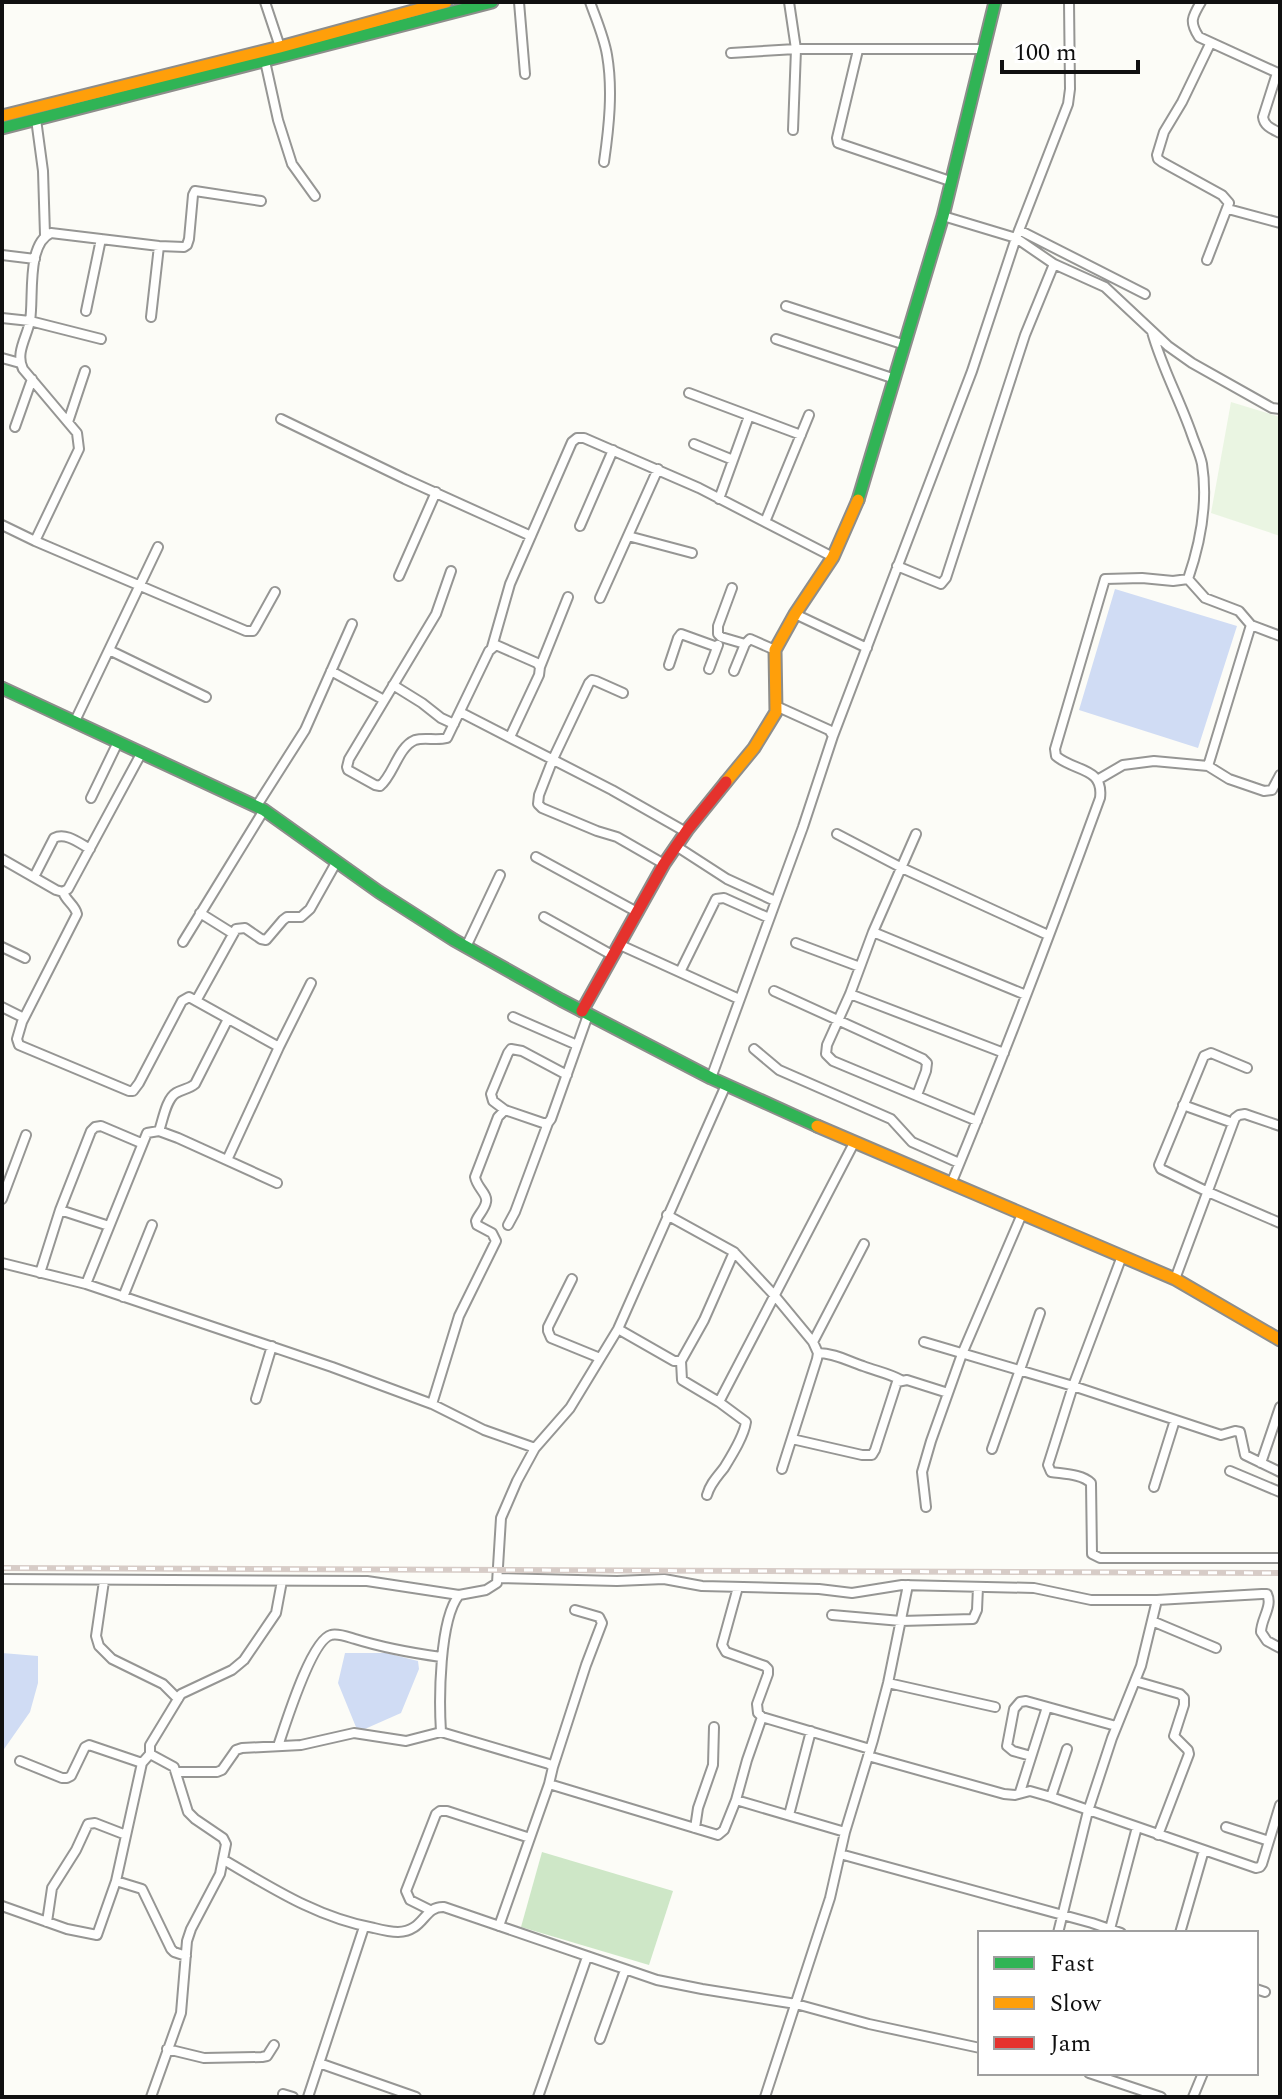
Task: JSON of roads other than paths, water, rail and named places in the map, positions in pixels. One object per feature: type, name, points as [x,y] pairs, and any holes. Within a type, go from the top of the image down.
[{"type":"street","points":[[265,2],[280,47]]},
{"type":"street","points":[[2,128],[446,2]]},
{"type":"street","points":[[2,116],[265,61],[492,2]]},
{"type":"street","points":[[519,2],[525,74]]},
{"type":"street","points":[[590,2],[607,52],[609,124],[604,162]]},
{"type":"street","points":[[789,2],[796,49],[793,130]]},
{"type":"street","points":[[508,1225],[567,1075],[585,1013],[615,950],[676,846],[754,748],[776,712],[775,650],[833,557],[860,495],[943,216],[995,2]]},
{"type":"street","points":[[711,1078],[833,736],[972,371],[1018,234],[1068,104],[1069,2]]},
{"type":"street","points":[[1201,2],[1193,18],[1193,28],[1199,37],[1278,74],[1263,122],[1280,133]]},
{"type":"street","points":[[1207,260],[1229,203],[1222,195],[1162,162],[1157,155],[1164,132],[1210,44]]},
{"type":"street","points":[[731,53],[796,49],[984,49]]},
{"type":"street","points":[[858,50],[838,143],[950,181]]},
{"type":"street","points":[[265,61],[292,164],[315,196]]},
{"type":"street","points":[[35,541],[79,449],[77,433],[20,363],[30,321],[35,259],[45,235],[43,171],[36,119]]},
{"type":"street","points":[[45,235],[51,233],[184,247],[187,245],[195,191],[261,201]]},
{"type":"street","points":[[1228,209],[1280,223]]},
{"type":"street","points":[[943,216],[1018,234],[1145,294]]},
{"type":"street","points":[[1018,234],[1054,264],[1105,287],[1152,332],[1192,363],[1272,408],[1280,409]]},
{"type":"street","points":[[86,311],[101,239]]},
{"type":"street","points":[[151,317],[159,246]]},
{"type":"street","points":[[2,255],[35,259]]},
{"type":"street","points":[[897,566],[941,584],[946,578],[1025,335],[1054,264]]},
{"type":"street","points":[[786,306],[905,345]]},
{"type":"street","points":[[2,318],[30,321],[101,339]]},
{"type":"street","points":[[1152,332],[1202,463],[1203,502],[1195,556],[1188,579]]},
{"type":"street","points":[[776,339],[895,379]]},
{"type":"street","points":[[2,358],[20,363]]},
{"type":"street","points":[[68,422],[85,371]]},
{"type":"street","points":[[15,427],[32,379]]},
{"type":"street","points":[[689,393],[801,435]]},
{"type":"street","points":[[765,522],[809,415]]},
{"type":"street","points":[[719,499],[749,416]]},
{"type":"street","points":[[281,419],[531,536]]},
{"type":"street","points":[[451,571],[436,614],[349,759],[348,770],[375,785],[384,783],[411,742],[443,740],[449,734],[492,647],[510,584],[572,442],[577,438],[584,438],[658,469],[833,557]]},
{"type":"street","points":[[694,444],[733,460]]},
{"type":"street","points":[[580,526],[613,450]]},
{"type":"street","points":[[600,598],[658,469]]},
{"type":"street","points":[[399,576],[436,492]]},
{"type":"street","points":[[2,525],[250,632],[275,592]]},
{"type":"street","points":[[628,536],[692,553]]},
{"type":"street","points":[[75,721],[158,547]]},
{"type":"street","points":[[951,1184],[1065,898],[1100,798],[1099,779],[1090,772],[1065,764],[1056,756],[1055,749],[1105,579],[1188,579]]},
{"type":"street","points":[[1188,579],[1205,598],[1239,611],[1251,625],[1280,636]]},
{"type":"street","points":[[732,588],[717,631],[721,637],[745,644]]},
{"type":"street","points":[[510,737],[539,675],[568,597]]},
{"type":"street","points":[[795,614],[867,648]]},
{"type":"street","points":[[183,942],[305,730],[352,624]]},
{"type":"street","points":[[1208,766],[1251,625]]},
{"type":"street","points":[[669,665],[681,634],[717,647]]},
{"type":"street","points":[[709,669],[721,637]]},
{"type":"street","points":[[734,671],[750,639],[775,650]]},
{"type":"street","points":[[492,647],[500,646],[540,667]]},
{"type":"street","points":[[109,650],[206,697]]},
{"type":"street","points":[[331,671],[384,700]]},
{"type":"street","points":[[623,693],[592,680],[553,759],[538,804],[617,837],[664,864]]},
{"type":"street","points":[[393,685],[454,724]]},
{"type":"street","points":[[2,688],[260,809],[379,892],[466,947],[711,1078],[854,1143],[1175,1279],[1280,1340]]},
{"type":"street","points":[[776,706],[829,730],[833,736]]},
{"type":"street","points":[[460,712],[618,793],[686,832]]},
{"type":"street","points":[[91,798],[118,742]]},
{"type":"street","points":[[63,892],[72,884],[142,752]]},
{"type":"street","points":[[1099,779],[1123,765],[1154,761],[1208,766],[1229,779],[1264,791],[1272,790],[1280,775]]},
{"type":"street","points":[[837,834],[902,868],[1048,935]]},
{"type":"street","points":[[916,834],[873,932],[826,1054],[833,1061],[977,1121]]},
{"type":"street","points":[[34,877],[58,835],[90,849]]},
{"type":"street","points":[[676,846],[727,879],[775,901]]},
{"type":"street","points":[[536,857],[637,912]]},
{"type":"street","points":[[2,859],[63,892],[77,911],[24,1018],[17,1039],[19,1045],[133,1091],[182,1001],[189,997],[279,1047]]},
{"type":"street","points":[[196,1001],[236,929],[245,928],[266,940],[287,917],[301,917],[310,909],[337,861]]},
{"type":"street","points":[[466,947],[500,875]]},
{"type":"street","points":[[680,972],[716,899],[724,898],[769,918]]},
{"type":"street","points":[[200,913],[232,933]]},
{"type":"street","points":[[544,917],[615,950],[680,972],[739,999]]},
{"type":"street","points":[[873,932],[1026,995]]},
{"type":"street","points":[[796,943],[860,967]]},
{"type":"street","points":[[2,947],[25,958]]},
{"type":"street","points":[[227,1160],[311,983]]},
{"type":"street","points":[[774,991],[923,1059],[927,1063],[926,1071],[917,1095]]},
{"type":"street","points":[[850,994],[1004,1053]]},
{"type":"street","points":[[2,1007],[24,1018]]},
{"type":"street","points":[[513,1017],[577,1045]]},
{"type":"street","points":[[159,1131],[171,1098],[195,1084],[228,1019]]},
{"type":"street","points":[[548,1123],[505,1110],[493,1101],[491,1094],[511,1049],[522,1051],[567,1075]]},
{"type":"street","points":[[754,1049],[779,1070],[891,1119],[912,1142],[959,1163]]},
{"type":"street","points":[[1247,1068],[1207,1053],[1159,1165],[1161,1169],[1208,1192],[1280,1223]]},
{"type":"street","points":[[2,1579],[377,1582],[459,1595],[492,1588],[498,1578],[501,1518],[521,1472],[535,1448],[570,1408],[618,1329],[726,1085]]},
{"type":"street","points":[[1183,1105],[1233,1123]]},
{"type":"street","points":[[432,1404],[459,1316],[496,1241],[492,1233],[477,1225],[476,1221],[487,1201],[486,1195],[477,1187],[475,1177],[498,1117],[505,1110]]},
{"type":"street","points":[[1175,1279],[1233,1123],[1239,1115],[1245,1114],[1280,1126]]},
{"type":"street","points":[[40,1273],[60,1210],[91,1131],[101,1126],[141,1143]]},
{"type":"street","points":[[86,1284],[147,1133],[159,1131],[277,1183]]},
{"type":"street","points":[[2,1199],[26,1135]]},
{"type":"street","points":[[719,1402],[854,1143]]},
{"type":"street","points":[[60,1210],[109,1226]]},
{"type":"street","points":[[926,1507],[922,1472],[962,1354],[1022,1214]]},
{"type":"street","points":[[667,1215],[734,1252],[775,1296],[813,1342],[818,1353],[782,1469]]},
{"type":"street","points":[[123,1297],[152,1225]]},
{"type":"street","points":[[813,1342],[864,1244]]},
{"type":"street","points":[[707,1495],[746,1425],[744,1418],[682,1380],[681,1361],[704,1320],[734,1252]]},
{"type":"street","points":[[1122,1256],[1073,1386],[1048,1465],[1051,1472],[1083,1477],[1091,1483],[1091,1550],[1095,1557],[1280,1558]]},
{"type":"street","points":[[2,1263],[86,1284],[272,1346],[432,1404],[484,1430],[535,1448]]},
{"type":"street","points":[[572,1279],[548,1327],[549,1335],[600,1358]]},
{"type":"street","points":[[992,1449],[1040,1313]]},
{"type":"street","points":[[618,1329],[674,1361],[681,1361]]},
{"type":"street","points":[[924,1342],[1073,1386],[1221,1435],[1240,1432],[1245,1455],[1280,1472]]},
{"type":"street","points":[[256,1399],[272,1346]]},
{"type":"street","points":[[818,1353],[829,1353],[901,1380],[948,1393]]},
{"type":"street","points":[[792,1439],[872,1455],[894,1387],[901,1380]]},
{"type":"street","points":[[1261,1463],[1280,1407]]},
{"type":"street","points":[[1154,1487],[1175,1420]]},
{"type":"street","points":[[1230,1471],[1280,1492]]},
{"type":"street","points":[[498,1578],[664,1579],[702,1586],[859,1593],[908,1585],[1041,1589],[1091,1600],[1267,1594],[1270,1602],[1261,1632],[1267,1641],[1280,1648]]},
{"type":"street","points":[[104,1581],[96,1636],[99,1646],[112,1659],[163,1684],[178,1699]]},
{"type":"street","points":[[2,1906],[76,1931],[97,1935],[100,1932],[116,1881],[142,1763],[150,1754],[150,1745],[186,1691],[232,1670],[244,1660],[276,1613],[282,1581]]},
{"type":"street","points":[[765,2097],[830,1898],[845,1832],[888,1683],[908,1585]]},
{"type":"street","points":[[738,1587],[722,1645],[726,1652],[768,1669],[756,1709],[762,1717],[1004,1794],[1030,1791],[1051,1797],[1256,1868],[1262,1864],[1280,1805]]},
{"type":"street","points":[[832,1615],[901,1621],[973,1619],[977,1610],[978,1587]]},
{"type":"street","points":[[441,1732],[441,1657],[452,1608],[459,1595]]},
{"type":"street","points":[[1059,1931],[1088,1811],[1116,1726],[1135,1681],[1157,1600]]},
{"type":"street","points":[[499,1926],[602,1623],[599,1617],[575,1610]]},
{"type":"street","points":[[1152,1621],[1216,1648]]},
{"type":"street","points":[[278,1746],[309,1661],[328,1635],[441,1657]]},
{"type":"street","points":[[1135,1681],[1180,1694],[1184,1698],[1174,1736],[1189,1754],[1158,1835]]},
{"type":"street","points":[[888,1683],[995,1707]]},
{"type":"street","points":[[1031,1756],[1007,1746],[1014,1709],[1020,1702],[1026,1701],[1116,1726]]},
{"type":"street","points":[[1020,1792],[1047,1707]]},
{"type":"street","points":[[549,1784],[718,1835],[736,1800],[762,1717]]},
{"type":"street","points":[[695,1828],[698,1808],[713,1765],[714,1727]]},
{"type":"street","points":[[789,1815],[811,1731]]},
{"type":"street","points":[[176,1772],[217,1772],[222,1770],[236,1750],[242,1748],[301,1745],[354,1733],[406,1741],[441,1732],[553,1767]]},
{"type":"street","points":[[20,1761],[67,1778],[89,1745],[142,1763]]},
{"type":"street","points":[[1051,1797],[1067,1749]]},
{"type":"street","points":[[150,1754],[169,1763],[176,1772],[188,1812],[223,1838],[226,1844],[220,1874],[191,1929],[181,2013],[151,2097]]},
{"type":"street","points":[[736,1800],[845,1832]]},
{"type":"street","points":[[430,1910],[410,1900],[406,1891],[436,1814],[440,1811],[530,1838]]},
{"type":"street","points":[[47,1922],[52,1888],[88,1824],[95,1823],[126,1835]]},
{"type":"street","points":[[1110,1929],[1137,1827]]},
{"type":"street","points":[[1226,1827],[1269,1841]]},
{"type":"street","points":[[1181,1931],[1204,1850]]},
{"type":"street","points":[[840,1854],[1116,1931]]},
{"type":"street","points":[[224,1860],[274,1891],[324,1915],[364,1927],[404,1932],[416,1927],[430,1910],[444,1907],[657,1980],[796,2004],[869,2024],[978,2048]]},
{"type":"street","points":[[116,1881],[142,1889],[171,1949],[186,1956]]},
{"type":"street","points":[[1090,1931],[1092,1923]]},
{"type":"street","points":[[308,2097],[364,1927]]},
{"type":"street","points":[[538,2097],[587,1957]]},
{"type":"street","points":[[600,2039],[625,1970]]},
{"type":"street","points":[[167,2049],[204,2058],[262,2057],[267,2056],[274,2045]]},
{"type":"street","points":[[319,2063],[416,2097]]},
{"type":"street","points":[[1095,2075],[1160,2097]]},
{"type":"street","points":[[1193,2097],[1202,2075]]},
{"type":"street","points":[[283,2094],[293,2097]]},
{"type":"water","points":[[1115,589],[1237,626],[1198,748],[1079,710]]},
{"type":"water","points":[[2,1653],[38,1656],[38,1683],[30,1712],[2,1752]]},
{"type":"water","points":[[345,1653],[386,1653],[418,1661],[419,1669],[401,1713],[358,1732],[338,1683]]},
{"type":"railway","points":[[2,1568],[1280,1573]]}]
